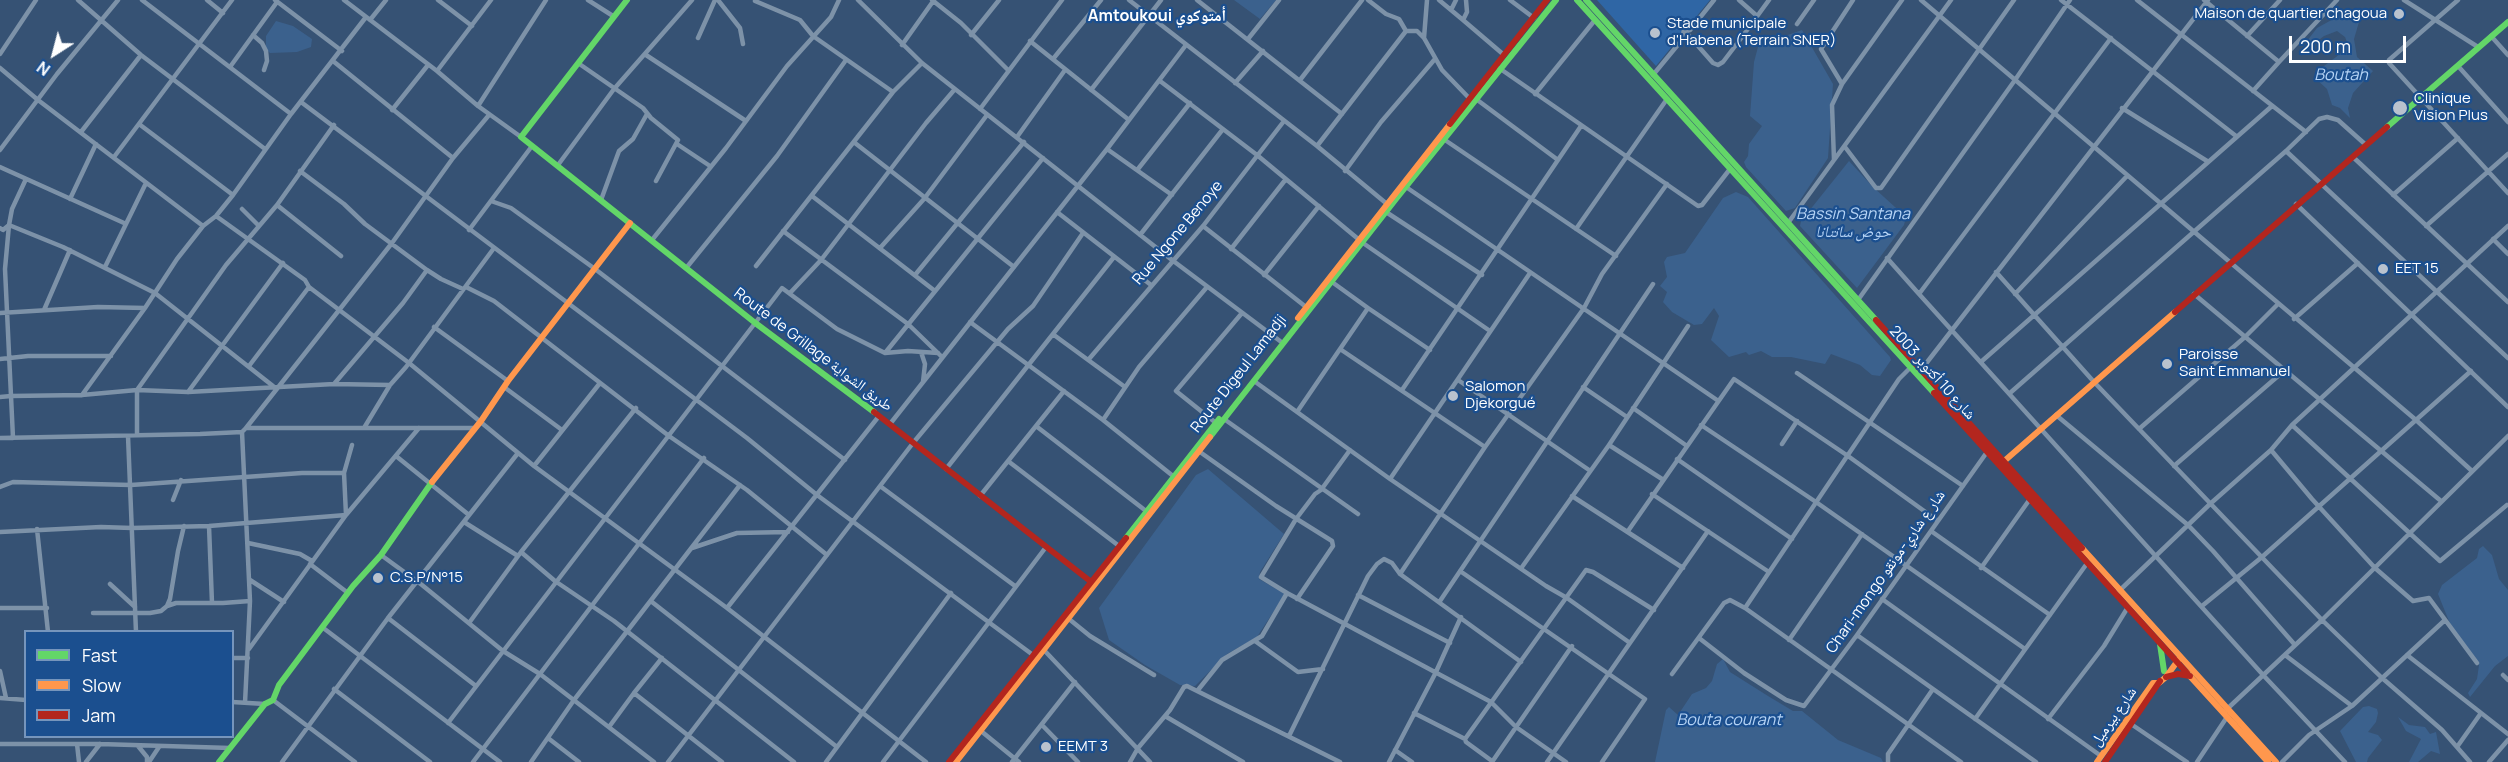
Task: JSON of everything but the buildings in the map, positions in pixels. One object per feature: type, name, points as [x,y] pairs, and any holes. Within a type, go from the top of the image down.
[{"type":"main road","points":[[520,137],[627,0]]},
{"type":"main road","name":"Route Digeul Lamadji","points":[[950,762],[1033,655],[1042,649],[1090,581],[1306,307],[1361,241],[1387,204],[1499,68],[1504,56],[1547,0]]},
{"type":"main road","points":[[1499,68],[1556,0]]},
{"type":"main road","name":"شارع 10 أكتوبر 2003","points":[[1577,0],[1730,169],[1858,300],[1913,366]]},
{"type":"main road","name":"شارع 10 أكتوبر 2003","points":[[1586,0],[1786,226],[2178,658],[2268,762]]},
{"type":"main road","points":[[2001,463],[2296,204],[2508,22]]},
{"type":"main road","name":"Route de Grillage طريق الشواية","points":[[520,137],[754,322],[890,424],[1090,581]]},
{"type":"main road","points":[[956,762],[1042,649],[1069,619],[1200,452],[1442,138]]},
{"type":"main road","points":[[221,761],[265,704],[273,700],[279,685],[348,592],[381,555],[430,483],[481,422],[506,384],[570,304],[630,223]]},
{"type":"main road","name":"شارع 10 أكتوبر 2003","points":[[1919,372],[1987,452],[2001,463],[2030,499],[2118,592],[2128,608],[2159,642],[2178,658],[2190,676],[2276,762]]},
{"type":"main road","points":[[2159,642],[2165,674]]},
{"type":"main road","points":[[2159,682],[2168,664],[2178,658]]},
{"type":"main road","points":[[2165,674],[2190,676]]},
{"type":"main road","name":"شارع بيرميل","points":[[2097,762],[2105,760],[2159,682]]},
{"type":"main road","name":"شارع بيرميل","points":[[2105,760],[2153,683],[2159,682]]},
{"type":"street","points":[[0,54],[36,0]]},
{"type":"street","points":[[78,0],[141,55],[265,149]]},
{"type":"street","points":[[0,150],[118,0]]},
{"type":"street","points":[[142,0],[291,114]]},
{"type":"street","points":[[207,0],[223,13]]},
{"type":"street","points":[[114,157],[232,0]]},
{"type":"street","points":[[344,0],[520,137]]},
{"type":"street","points":[[82,395],[203,225],[216,216],[291,114],[368,18],[386,0]]},
{"type":"street","points":[[438,0],[472,26]]},
{"type":"street","points":[[437,71],[491,0]]},
{"type":"street","points":[[478,106],[546,0]]},
{"type":"street","points":[[588,0],[613,16]]},
{"type":"street","points":[[597,0],[599,7]]},
{"type":"street","points":[[558,165],[614,89],[692,0]]},
{"type":"street","points":[[699,38],[716,0],[740,28],[742,44]]},
{"type":"street","points":[[652,240],[787,66],[831,17],[839,0]]},
{"type":"street","points":[[858,0],[922,63],[1172,260],[1280,341]]},
{"type":"street","points":[[902,45],[933,0],[1008,70]]},
{"type":"street","points":[[971,35],[999,0]]},
{"type":"street","points":[[980,108],[1062,0]]},
{"type":"street","points":[[1053,59],[1101,0]]},
{"type":"street","points":[[1129,0],[1317,146],[1387,204]]},
{"type":"street","points":[[1091,90],[1161,0]]},
{"type":"street","points":[[1197,0],[1342,114]]},
{"type":"street","points":[[1248,39],[1279,0]]},
{"type":"street","points":[[1300,80],[1362,0]]},
{"type":"street","points":[[1368,0],[1386,14],[1399,20],[1406,31]]},
{"type":"street","points":[[1424,38],[1428,0]]},
{"type":"street","points":[[1439,0],[1504,56]]},
{"type":"street","points":[[1451,10],[1456,0]]},
{"type":"street","points":[[1463,20],[1467,12],[1466,0]]},
{"type":"street","points":[[1510,0],[1534,18]]},
{"type":"street","points":[[1684,30],[1690,30],[1714,0]]},
{"type":"street","points":[[1739,0],[1757,16]]},
{"type":"street","points":[[1684,30],[1713,63],[1718,64],[1723,62],[1769,0]]},
{"type":"street","points":[[1797,24],[1814,0]]},
{"type":"street","points":[[1842,84],[1821,49],[1853,0]]},
{"type":"street","points":[[1834,161],[1832,105],[1842,84],[1902,0]]},
{"type":"street","points":[[1921,0],[2158,204],[2416,420],[2472,471]]},
{"type":"street","points":[[1786,226],[1951,0]]},
{"type":"street","points":[[1845,147],[1876,188],[1881,188],[2014,0]]},
{"type":"street","points":[[2061,0],[2068,2],[2236,136]]},
{"type":"street","points":[[2137,0],[2306,132]]},
{"type":"street","points":[[2247,36],[2280,0]]},
{"type":"street","points":[[2253,92],[2337,0]]},
{"type":"street","points":[[2404,0],[2478,47]]},
{"type":"street","points":[[2458,0],[2389,60],[2391,66],[2508,193]]},
{"type":"street","points":[[230,67],[276,1],[342,51]]},
{"type":"street","points":[[755,1],[800,20],[813,36],[893,92]]},
{"type":"street","points":[[1919,372],[2206,1],[2279,62]]},
{"type":"street","points":[[1858,300],[2015,81],[2068,2]]},
{"type":"street","points":[[1535,94],[1595,20]]},
{"type":"street","points":[[1653,75],[1681,41],[1684,30]]},
{"type":"street","points":[[1406,31],[1416,31],[1424,38],[1435,59],[1452,82],[1558,160]]},
{"type":"street","points":[[1317,146],[1406,31]]},
{"type":"street","points":[[253,35],[262,43],[266,51],[267,61],[264,70]]},
{"type":"street","points":[[2491,36],[2508,56]]},
{"type":"street","points":[[1919,294],[2111,38]]},
{"type":"street","points":[[1030,41],[1129,120]]},
{"type":"street","points":[[890,424],[923,382],[940,355],[1014,267],[1186,45]]},
{"type":"street","points":[[1235,83],[1263,51]]},
{"type":"street","points":[[81,132],[141,55]]},
{"type":"street","points":[[646,55],[746,121]]},
{"type":"street","points":[[1345,171],[1381,122],[1435,59]]},
{"type":"street","points":[[687,267],[777,156],[846,60]]},
{"type":"street","points":[[333,61],[453,158]]},
{"type":"street","points":[[578,63],[643,108],[678,140],[656,181]]},
{"type":"street","points":[[756,266],[893,92],[922,63]]},
{"type":"street","points":[[392,110],[428,65]]},
{"type":"street","points":[[2458,66],[2508,122]]},
{"type":"street","points":[[1499,68],[1700,207],[1730,169]]},
{"type":"street","points":[[1,69],[38,100],[203,225]]},
{"type":"street","points":[[1017,137],[1065,70]]},
{"type":"street","points":[[1160,81],[1257,155],[1361,241],[1490,331]]},
{"type":"street","points":[[790,292],[821,260],[848,222],[955,89]]},
{"type":"street","points":[[1576,229],[1667,99]]},
{"type":"street","points":[[301,102],[570,304],[696,402],[747,438],[817,495],[989,620],[1033,655]]},
{"type":"street","points":[[1138,169],[1190,103]]},
{"type":"street","points":[[1982,361],[2272,106]]},
{"type":"street","points":[[2122,108],[2207,161]]},
{"type":"street","points":[[601,200],[619,151],[633,139],[647,114]]},
{"type":"street","points":[[245,703],[249,649],[250,580],[243,477],[244,430],[392,243],[453,158],[489,115]]},
{"type":"street","points":[[880,248],[924,199],[987,115]]},
{"type":"street","points":[[2010,393],[2286,151],[2319,119],[2326,117],[2343,123],[2366,145]]},
{"type":"street","name":"Rue Ngone Benoye","points":[[1089,359],[1203,226],[1284,121]]},
{"type":"street","points":[[139,124],[233,195]]},
{"type":"street","points":[[137,434],[137,390],[188,318],[248,238],[277,205],[334,125]]},
{"type":"street","points":[[1402,390],[1581,126]]},
{"type":"street","points":[[1140,235],[1223,129]]},
{"type":"street","points":[[1442,138],[1616,256]]},
{"type":"street","points":[[2393,195],[2458,138]]},
{"type":"street","points":[[915,275],[955,223],[1024,142]]},
{"type":"street","points":[[855,143],[1014,267]]},
{"type":"street","points":[[70,200],[96,144]]},
{"type":"street","points":[[677,144],[710,166]]},
{"type":"street","points":[[469,230],[532,146]]},
{"type":"street","points":[[1107,149],[1172,195]]},
{"type":"street","points":[[2286,151],[2508,358]]},
{"type":"street","points":[[2426,226],[2508,154]]},
{"type":"street","points":[[2353,157],[2508,302]]},
{"type":"street","points":[[885,353],[1043,158]]},
{"type":"street","points":[[0,167],[124,224]]},
{"type":"street","points":[[300,171],[344,204],[364,224],[427,270],[441,279],[494,301],[636,408],[669,436],[740,485],[827,555]]},
{"type":"street","points":[[2015,294],[2127,176]]},
{"type":"street","points":[[1231,249],[1286,179]]},
{"type":"street","points":[[13,438],[7,312],[2,269],[12,209],[26,180]]},
{"type":"street","points":[[105,267],[146,183]]},
{"type":"street","points":[[1400,574],[1485,447],[1584,308],[1602,274],[1667,184]]},
{"type":"street","points":[[1406,187],[1718,400]]},
{"type":"street","points":[[812,196],[935,291]]},
{"type":"street","points":[[491,201],[511,208],[596,269],[845,460]]},
{"type":"street","points":[[2296,204],[2508,407]]},
{"type":"street","points":[[277,205],[341,256]]},
{"type":"street","points":[[1264,275],[1319,206]]},
{"type":"street","points":[[242,209],[259,226]]},
{"type":"street","points":[[1057,212],[1151,285]]},
{"type":"street","points":[[1386,212],[1482,275]]},
{"type":"street","points":[[216,216],[305,280],[309,287],[409,363],[534,466],[727,608],[926,762]]},
{"type":"street","points":[[0,228],[3,230],[9,225]]},
{"type":"street","points":[[9,225],[70,250],[155,293],[276,387]]},
{"type":"street","points":[[1203,226],[1306,307]]},
{"type":"street","points":[[2118,592],[2210,504],[2271,450],[2292,425],[2438,293],[2508,226]]},
{"type":"street","points":[[783,231],[908,324],[940,355]]},
{"type":"street","points":[[668,762],[913,443],[998,343],[1008,328],[1033,306],[1083,233]]},
{"type":"street","points":[[2493,239],[2508,254]]},
{"type":"street","points":[[364,428],[390,385],[409,363],[494,248]]},
{"type":"street","points":[[44,310],[70,250]]},
{"type":"street","points":[[946,469],[1054,335],[1114,256]]},
{"type":"street","points":[[1887,258],[2264,676],[2345,762]]},
{"type":"street","points":[[188,392],[283,263]]},
{"type":"street","points":[[2294,319],[2358,263]]},
{"type":"street","points":[[334,384],[427,270]]},
{"type":"street","points":[[1996,272],[2094,382],[2322,620],[2381,677],[2442,730],[2470,762]]},
{"type":"street","points":[[1390,479],[1530,273]]},
{"type":"street","points":[[1332,282],[1430,350]]},
{"type":"street","points":[[1440,602],[1653,284]]},
{"type":"street","points":[[249,366],[309,287]]},
{"type":"street","points":[[1103,420],[1125,387],[1175,322],[1208,287]]},
{"type":"street","points":[[448,723],[782,288],[837,328],[885,353],[921,352],[940,355]]},
{"type":"street","points":[[2194,294],[2440,501]]},
{"type":"street","points":[[2139,429],[2245,337],[2278,304]]},
{"type":"street","points":[[0,313],[98,307],[145,309]]},
{"type":"street","points":[[1297,412],[1368,308]]},
{"type":"street","points":[[1216,423],[1176,391],[1242,313]]},
{"type":"street","points":[[970,322],[1103,420],[1173,476]]},
{"type":"street","points":[[1522,567],[1609,445],[1688,326]]},
{"type":"street","points":[[434,327],[562,430]]},
{"type":"street","points":[[1054,335],[1125,387]]},
{"type":"street","points":[[1340,349],[1485,447]]},
{"type":"street","points":[[921,352],[924,364],[923,382]]},
{"type":"street","points":[[0,359],[28,356],[111,356]]},
{"type":"street","points":[[1745,608],[1899,379],[1913,366]]},
{"type":"street","points":[[2174,466],[2285,370]]},
{"type":"street","points":[[2202,606],[2238,578],[2471,371]]},
{"type":"street","points":[[1797,373],[1963,486]]},
{"type":"street","points":[[1628,531],[1718,400],[1732,381],[1737,379],[1938,521]]},
{"type":"street","points":[[1458,380],[1589,470]]},
{"type":"street","points":[[1254,381],[1390,479],[1522,567],[1630,643]]},
{"type":"street","points":[[534,466],[600,383]]},
{"type":"street","points":[[0,397],[82,395],[137,390],[188,392],[334,384],[390,385]]},
{"type":"street","points":[[1583,387],[1627,417]]},
{"type":"street","points":[[980,496],[1064,391]]},
{"type":"street","points":[[469,623],[519,554],[636,408]]},
{"type":"street","points":[[1634,408],[1687,446]]},
{"type":"street","points":[[2056,415],[2188,525],[2238,578],[2295,645]]},
{"type":"street","points":[[727,608],[879,416]]},
{"type":"street","points":[[1224,419],[1321,490],[1358,514]]},
{"type":"street","points":[[1782,444],[1797,422]]},
{"type":"street","points":[[1701,425],[1816,502],[2025,649]]},
{"type":"street","points":[[2292,425],[2440,561],[2508,505]]},
{"type":"street","points":[[1036,426],[1146,511]]},
{"type":"street","points":[[249,649],[346,515],[419,428]]},
{"type":"street","points":[[0,438],[128,436],[244,430],[475,428]]},
{"type":"street","points":[[128,436],[136,630]]},
{"type":"street","points":[[2197,762],[2226,713],[2508,436]]},
{"type":"street","points":[[346,515],[344,473],[352,445]]},
{"type":"street","points":[[1609,445],[1662,479]]},
{"type":"street","points":[[1350,450],[1321,490],[1315,494],[1296,519],[1261,577],[1297,599],[1491,702],[1516,727],[1566,762]]},
{"type":"street","points":[[2271,450],[2375,568],[2410,599],[2415,601],[2429,598],[2478,663]]},
{"type":"street","points":[[1200,452],[1296,519],[1329,538],[1334,546],[1297,599]]},
{"type":"street","name":"Chari-mongo شار ع شاري-مونقو","points":[[1699,638],[1744,673],[1786,700],[1804,706],[1987,452]]},
{"type":"street","points":[[282,762],[359,655],[518,453]]},
{"type":"street","points":[[396,456],[469,515]]},
{"type":"street","points":[[473,762],[704,458]]},
{"type":"street","points":[[1677,459],[1792,538]]},
{"type":"street","points":[[1008,461],[1119,546]]},
{"type":"street","points":[[0,487],[13,482],[131,485],[302,473],[344,473]]},
{"type":"street","points":[[174,500],[181,480]]},
{"type":"street","points":[[531,762],[574,700],[652,602],[740,485]]},
{"type":"street","points":[[880,486],[1015,586]]},
{"type":"street","points":[[1652,494],[1769,572]]},
{"type":"street","points":[[1572,496],[1683,568]]},
{"type":"street","points":[[1981,567],[2030,499]]},
{"type":"street","points":[[0,532],[101,527],[209,526],[346,515]]},
{"type":"street","points":[[464,522],[519,554],[555,581],[593,605],[794,762]]},
{"type":"street","points":[[167,606],[184,526]]},
{"type":"street","points":[[209,526],[212,603]]},
{"type":"street","points":[[37,529],[41,584],[47,608],[48,630]]},
{"type":"street","points":[[1547,762],[1708,531]]},
{"type":"street","points":[[1931,531],[2050,615]]},
{"type":"street","points":[[692,548],[737,533],[788,532]]},
{"type":"street","points":[[1789,640],[1862,534]]},
{"type":"street","points":[[248,543],[300,554],[348,592]]},
{"type":"street","points":[[883,762],[1046,547]]},
{"type":"street","points":[[381,555],[417,581],[503,651],[540,674],[654,762]]},
{"type":"street","points":[[1289,736],[1346,624],[1358,595],[1372,570],[1384,559],[1392,563],[1400,574],[1521,662]]},
{"type":"street","points":[[1975,719],[2088,562]]},
{"type":"street","points":[[1465,739],[1588,569],[1654,610]]},
{"type":"street","points":[[1460,570],[1645,699],[1602,762]]},
{"type":"street","points":[[250,580],[284,602]]},
{"type":"street","points":[[110,584],[135,607]]},
{"type":"street","points":[[826,762],[951,593]]},
{"type":"street","points":[[1198,690],[1222,660],[1262,636],[1287,593]]},
{"type":"street","points":[[1358,595],[1450,643]]},
{"type":"street","points":[[1882,599],[2105,760]]},
{"type":"street","points":[[93,613],[136,614],[161,611],[176,603],[250,601]]},
{"type":"street","points":[[1672,674],[1727,601],[1745,608],[1961,762]]},
{"type":"street","points":[[652,602],[837,747]]},
{"type":"street","points":[[0,608],[47,608]]},
{"type":"street","points":[[2048,719],[2097,657],[2128,608]]},
{"type":"street","points":[[1389,762],[1435,674],[1461,617]]},
{"type":"street","points":[[388,618],[476,686]]},
{"type":"street","points":[[1069,619],[1089,636],[1154,675]]},
{"type":"street","points":[[2282,762],[2304,740],[2352,706],[2445,620]]},
{"type":"street","points":[[322,627],[500,762]]},
{"type":"street","points":[[1857,635],[2036,762]]},
{"type":"street","points":[[1255,641],[1298,672],[1323,669]]},
{"type":"street","points":[[1414,713],[1465,739],[1492,761],[1572,646]]},
{"type":"street","points":[[1042,649],[1150,762]]},
{"type":"street","points":[[2285,655],[2352,706]]},
{"type":"street","points":[[2407,655],[2508,734]]},
{"type":"street","points":[[234,658],[248,658]]},
{"type":"street","points":[[609,727],[662,658]]},
{"type":"street","points":[[0,670],[3,698],[24,700]]},
{"type":"street","points":[[2503,675],[2508,680]]},
{"type":"street","points":[[981,731],[1015,761],[1075,682]]},
{"type":"street","points":[[1130,762],[1184,687],[1198,690],[1340,762]]},
{"type":"street","points":[[334,688],[430,762]]},
{"type":"street","points":[[1888,762],[1888,754],[1933,689]]},
{"type":"street","points":[[634,693],[722,762]]},
{"type":"street","points":[[273,700],[355,762]]},
{"type":"street","points":[[234,702],[265,704]]},
{"type":"street","points":[[2457,747],[2481,713]]},
{"type":"street","points":[[1164,716],[1243,762]]},
{"type":"street","points":[[2131,724],[2187,762]]},
{"type":"street","points":[[1042,725],[1078,762]]},
{"type":"street","points":[[48,738],[48,746]]},
{"type":"street","points":[[133,738],[135,745],[147,757],[148,762]]},
{"type":"street","points":[[548,738],[579,762]]},
{"type":"street","points":[[2489,762],[2508,740]]},
{"type":"street","points":[[0,744],[230,748]]},
{"type":"street","points":[[77,744],[79,762]]},
{"type":"street","points":[[86,762],[100,744]]},
{"type":"street","points":[[148,762],[159,747]]},
{"type":"street","points":[[221,761],[222,749]]},
{"type":"street","points":[[1395,750],[1412,762]]},
{"type":"shaded area","name":"Stade municipale d'Habena (Terrain SNER)","points":[[1597,0],[1710,0],[1656,66]]},
{"type":"water","points":[[1234,0],[1276,0],[1260,19]]},
{"type":"water","name":"Boutah","points":[[2346,12],[2354,14],[2359,22],[2354,39],[2357,57],[2373,71],[2353,93],[2348,108],[2350,118],[2340,108],[2332,105],[2327,89],[2316,79],[2320,69],[2344,51],[2347,42],[2345,37],[2337,31],[2324,36],[2311,46],[2307,41],[2317,28]]},
{"type":"water","points":[[276,21],[293,26],[312,39],[311,47],[297,52],[270,53],[266,49],[266,36]]},
{"type":"water","points":[[1802,30],[1833,84],[1828,158],[1795,208],[1786,211],[1744,162],[1748,156],[1749,144],[1762,126],[1750,116],[1754,62],[1758,47]]},
{"type":"water","name":"Bassin Santana حوض سانتانا","points":[[1849,161],[1906,217],[1904,225],[1857,288],[1800,226],[1801,221]]},
{"type":"water","points":[[1736,192],[1748,197],[1890,357],[1891,360],[1880,376],[1872,375],[1860,365],[1831,354],[1825,364],[1791,357],[1772,357],[1761,351],[1729,357],[1711,340],[1719,316],[1714,308],[1702,324],[1694,325],[1672,312],[1663,302],[1667,292],[1660,286],[1667,277],[1664,262],[1667,257],[1685,253],[1723,198]]},
{"type":"water","points":[[1208,469],[1284,534],[1260,572],[1259,579],[1285,594],[1257,637],[1227,654],[1195,686],[1180,685],[1145,665],[1109,640],[1099,608],[1196,475]]},
{"type":"water","points":[[2483,546],[2492,555],[2499,579],[2508,590],[2508,656],[2495,666],[2470,697],[2468,693],[2477,679],[2479,665],[2453,631],[2438,594],[2442,585],[2477,558],[2479,549]]},
{"type":"water","name":"Bouta courant","points":[[1723,659],[1730,672],[1793,711],[1802,711],[1838,740],[1881,758],[1883,762],[1655,762],[1666,710],[1669,707],[1678,715],[1692,694],[1706,688],[1712,681],[1717,664]]},
{"type":"water","points":[[2369,706],[2377,709],[2378,713],[2376,722],[2368,732],[2378,735],[2382,740],[2367,762],[2356,762],[2340,731],[2363,707]]},
{"type":"water","points":[[2398,717],[2409,725],[2425,727],[2430,734],[2436,732],[2440,754],[2431,751],[2418,762],[2409,762],[2421,739],[2406,731]]},
{"type":"traffic: fast","points":[[627,0],[521,137],[754,322],[874,412]]},
{"type":"traffic: fast","points":[[1210,437],[1396,199],[1556,0]]},
{"type":"traffic: fast","points":[[1577,0],[1934,393]]},
{"type":"traffic: fast","points":[[1586,0],[1876,320]]},
{"type":"traffic: fast","points":[[2387,127],[2508,22]]},
{"type":"traffic: fast","points":[[1126,538],[1219,419]]},
{"type":"traffic: fast","points":[[219,762],[265,704],[273,700],[279,685],[353,586],[381,555],[432,482]]},
{"type":"traffic: fast","points":[[2160,644],[2164,671]]},
{"type":"traffic: slow","points":[[1298,318],[1450,124]]},
{"type":"traffic: slow","points":[[432,482],[481,421],[508,381],[630,223]]},
{"type":"traffic: slow","points":[[2002,463],[2175,312]]},
{"type":"traffic: slow","points":[[956,762],[1210,437]]},
{"type":"traffic: slow","points":[[2082,548],[2276,762]]},
{"type":"traffic: slow","points":[[2097,762],[2153,683],[2159,683],[2166,677],[2179,659]]},
{"type":"traffic: slow","points":[[2187,673],[2268,762]]},
{"type":"traffic: jam","points":[[1450,124],[1547,0]]},
{"type":"traffic: jam","points":[[2175,312],[2387,127]]},
{"type":"traffic: jam","points":[[1876,320],[2082,548]]},
{"type":"traffic: jam","points":[[1934,393],[2187,673]]},
{"type":"traffic: jam","points":[[874,412],[1090,581]]},
{"type":"traffic: jam","points":[[949,762],[1126,538]]},
{"type":"traffic: jam","points":[[2166,677],[2178,674],[2190,676]]},
{"type":"traffic: jam","points":[[2105,762],[2160,681]]},
{"type":"place","name":"Maison de quartier chagoua","points":[[2399,14]]},
{"type":"place","name":"Stade municipale d'Habena (Terrain SNER)","points":[[1655,33]]},
{"type":"place","name":"Clinique Vision Plus","points":[[2400,108]]},
{"type":"place","name":"EET 15","points":[[2383,269]]},
{"type":"place","name":"Paroisse Saint Emmanuel","points":[[2167,364]]},
{"type":"place","name":"Salomon Djekorgué","points":[[1453,396]]},
{"type":"place","name":"C.S.P/N°15","points":[[378,578]]},
{"type":"place","name":"EEMT 3","points":[[1046,747]]},
{"type":"district","name":"Amtoukoui أمتوكوي","points":[[1157,17]]}]
